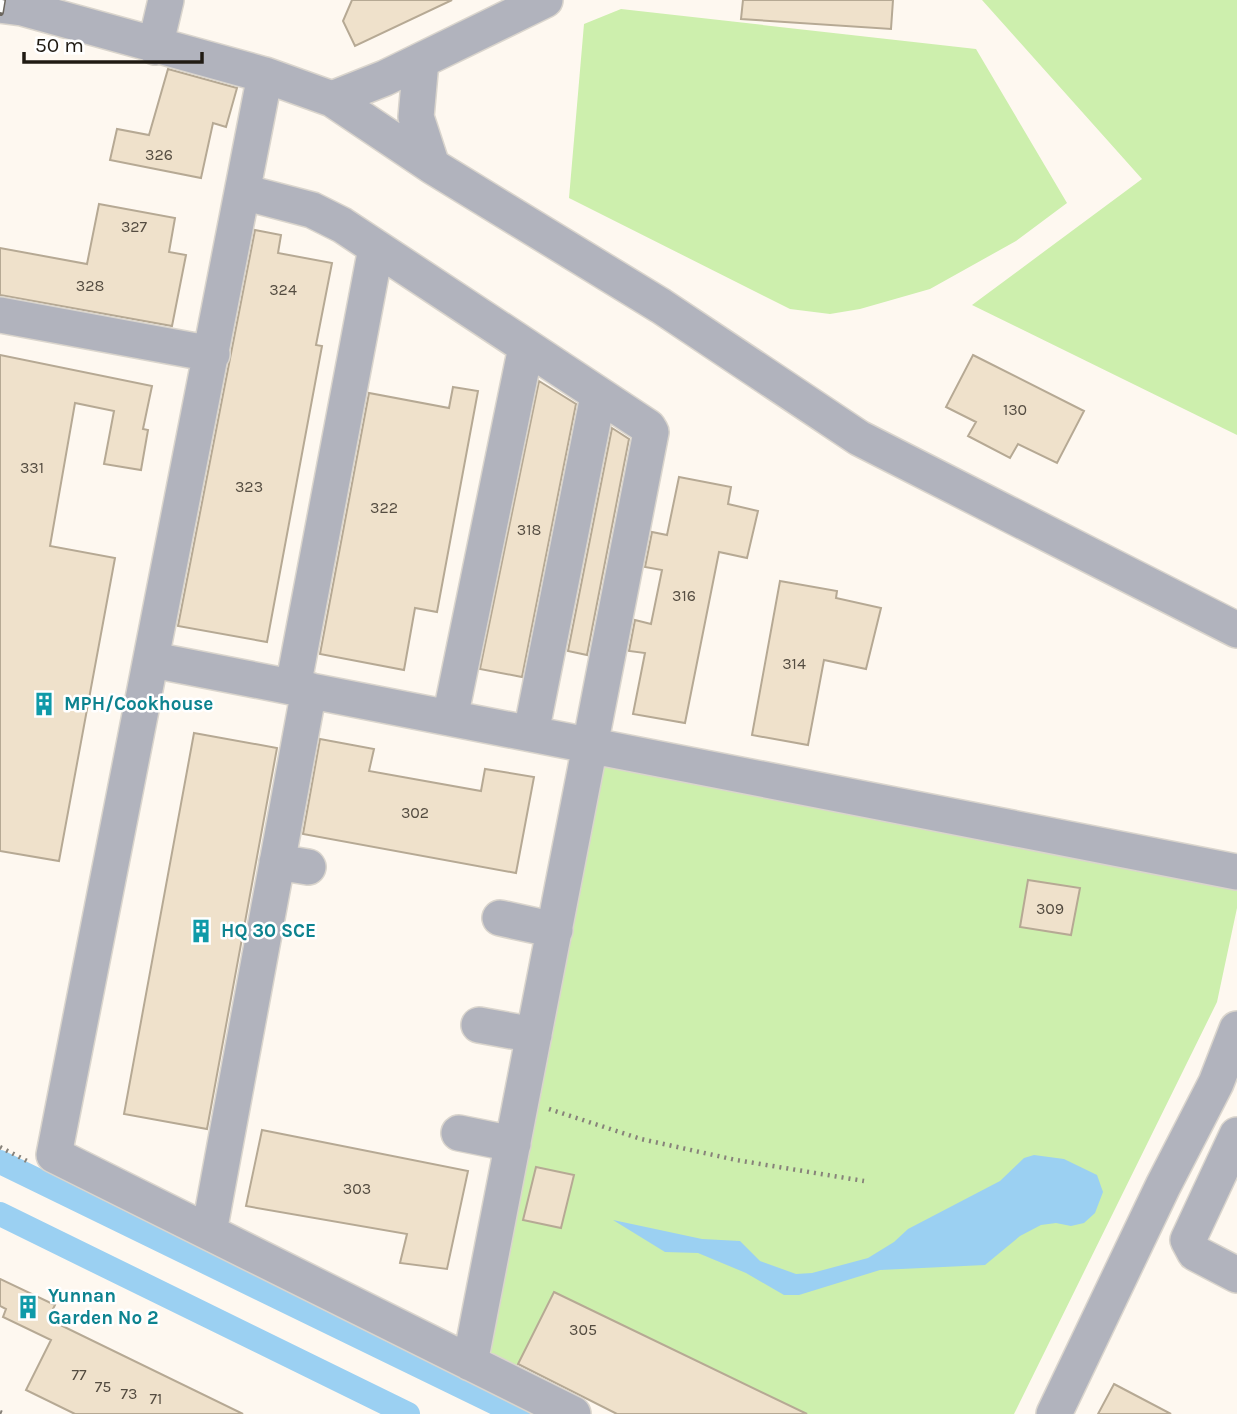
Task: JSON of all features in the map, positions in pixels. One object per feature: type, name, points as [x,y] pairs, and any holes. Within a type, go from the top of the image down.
[{"type":"lane","points":[[155,47],[166,0]]},
{"type":"lane","points":[[332,99],[422,61],[545,0]]},
{"type":"lane","points":[[0,5],[72,11],[155,47],[265,75],[332,99],[432,166],[661,306],[859,438],[1237,630]]},
{"type":"lane","points":[[422,61],[416,117],[432,166]]},
{"type":"lane","points":[[265,75],[153,660],[54,1155],[573,1414]]},
{"type":"lane","points":[[243,192],[321,213],[648,427],[651,439],[470,1363]]},
{"type":"lane","points":[[209,1232],[248,1097],[293,864],[301,688],[376,248]]},
{"type":"lane","points":[[0,315],[212,354]]},
{"type":"lane","points":[[450,718],[526,347]]},
{"type":"lane","points":[[531,733],[598,396]]},
{"type":"lane","points":[[153,660],[1237,872]]},
{"type":"lane","points":[[500,918],[555,929]]},
{"type":"lane","points":[[480,1025],[534,1035]]},
{"type":"lane","points":[[1054,1414],[1163,1185],[1216,1083],[1237,1029]]},
{"type":"lane","points":[[459,1133],[513,1144]]},
{"type":"lane","points":[[1237,1135],[1188,1240],[1195,1253],[1237,1275]]},
{"type":"path","points":[[522,1100],[641,1139],[736,1160],[864,1181]]},
{"type":"green space","points":[[982,0],[1237,0],[1237,435],[972,305],[1142,179]]},
{"type":"green space","points":[[621,9],[976,49],[1067,203],[1016,241],[930,289],[860,309],[830,314],[790,309],[569,198],[584,24]]},
{"type":"green space","points":[[599,761],[1237,887],[1237,908],[1217,1002],[1014,1414],[807,1414],[554,1292],[517,1366],[482,1351]]},
{"type":"water","points":[[1034,1155],[1064,1159],[1097,1175],[1103,1192],[1095,1213],[1084,1223],[1071,1226],[1056,1223],[1041,1225],[1020,1236],[985,1265],[880,1270],[799,1295],[784,1295],[746,1273],[698,1253],[665,1252],[613,1220],[702,1239],[740,1241],[760,1261],[796,1274],[812,1273],[868,1258],[894,1242],[908,1229],[1000,1181],[1024,1158]]},
{"type":"building","points":[[352,0],[452,0],[355,46],[343,21]]},
{"type":"building","points":[[743,0],[893,0],[891,29],[741,19]]},
{"type":"building","points":[[168,69],[237,88],[226,127],[213,123],[201,178],[110,160],[117,129],[149,135]]},
{"type":"building","points":[[99,204],[175,218],[169,252],[186,255],[172,326],[0,295],[0,248],[87,264]]},
{"type":"building","points":[[255,230],[281,235],[278,253],[332,263],[316,345],[322,346],[267,642],[178,626]]},
{"type":"building","name":"MPH/Cookhouse","points":[[0,355],[152,386],[143,429],[148,430],[141,470],[104,464],[114,411],[75,403],[50,546],[115,558],[59,861],[0,851]]},
{"type":"building","points":[[973,355],[1084,411],[1057,463],[1018,444],[1010,458],[968,436],[976,422],[946,407]]},
{"type":"building","points":[[539,381],[576,404],[522,677],[480,669]]},
{"type":"building","points":[[453,387],[478,391],[437,612],[415,608],[404,670],[320,654],[369,393],[449,408]]},
{"type":"building","points":[[612,428],[629,439],[587,655],[568,651]]},
{"type":"building","points":[[679,477],[731,487],[728,504],[758,511],[747,558],[719,552],[685,723],[633,714],[645,653],[629,651],[635,620],[651,624],[662,570],[645,567],[652,532],[667,535]]},
{"type":"building","points":[[780,581],[837,591],[836,598],[881,608],[866,669],[824,660],[808,745],[752,735]]},
{"type":"building","name":"HQ 30 SCE","points":[[194,733],[277,748],[207,1129],[124,1114]]},
{"type":"building","points":[[320,739],[374,749],[369,771],[481,791],[485,769],[534,777],[516,873],[303,834]]},
{"type":"building","points":[[1028,880],[1080,888],[1071,935],[1020,927]]},
{"type":"building","points":[[262,1130],[468,1171],[447,1269],[400,1263],[407,1234],[246,1206]]},
{"type":"building","points":[[536,1167],[574,1175],[561,1228],[523,1220]]},
{"type":"building","points":[[0,1279],[55,1305],[48,1319],[243,1414],[75,1414],[26,1390],[51,1340],[3,1317],[6,1309],[0,1306]]},
{"type":"building","points":[[554,1292],[807,1414],[617,1414],[518,1364]]},
{"type":"building","points":[[1114,1384],[1171,1414],[1098,1414]]},
{"type":"waterway","points":[[0,1162],[518,1414]]},
{"type":"waterway","points":[[0,1214],[408,1414]]},
{"type":"railway","points":[[0,12],[2,0]]},
{"type":"place","name":"MPH/Cookhouse","points":[[44,704]]},
{"type":"place","name":"HQ 30 SCE","points":[[201,931]]},
{"type":"place","name":"Yunnan Garden No 2","points":[[28,1307]]}]
